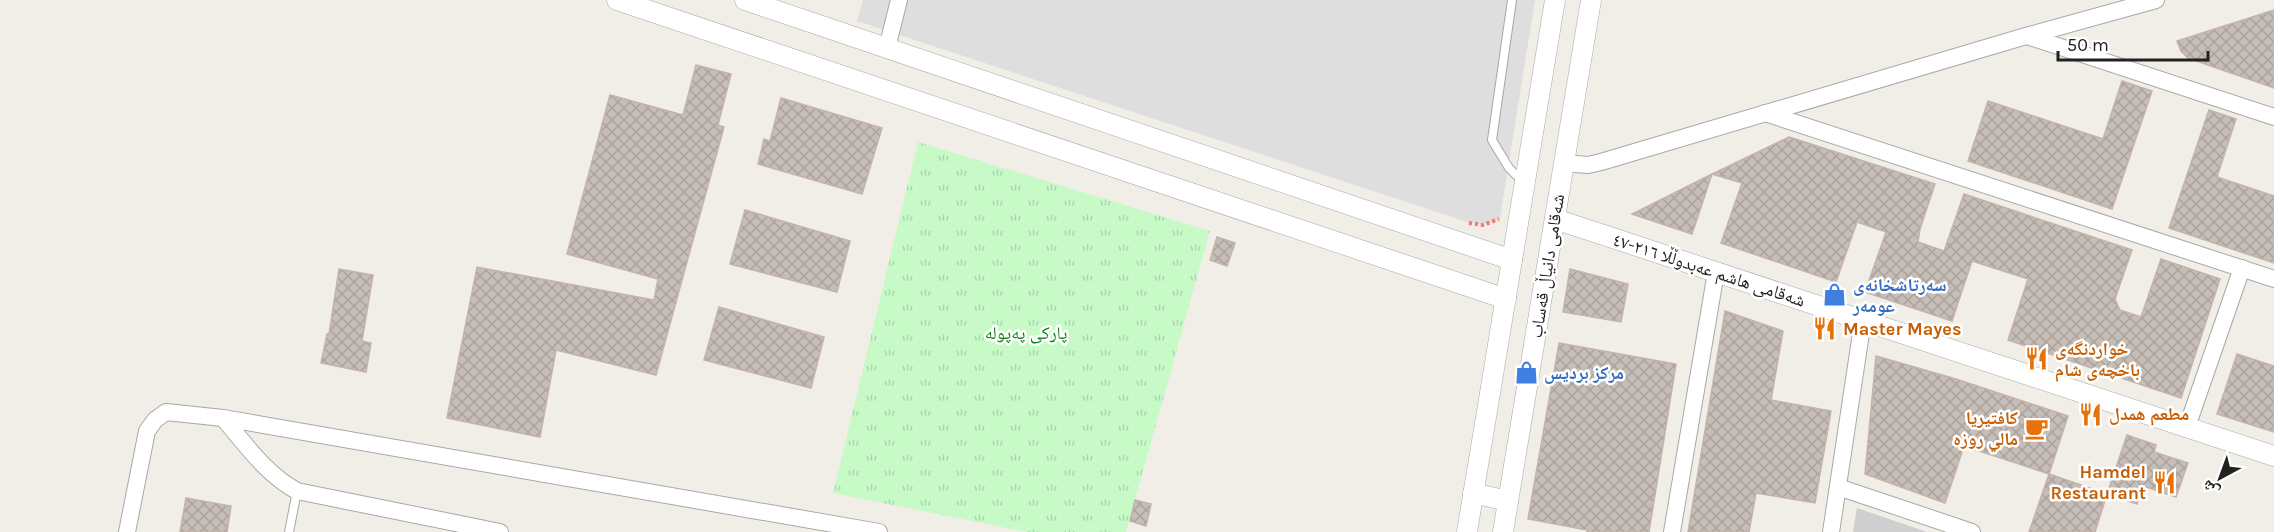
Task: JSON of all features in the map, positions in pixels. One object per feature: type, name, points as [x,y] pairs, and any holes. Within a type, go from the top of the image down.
[{"type":"street","points":[[616,0],[1506,299]]},
{"type":"street","points":[[746,0],[1512,260]]},
{"type":"street","points":[[887,48],[899,0]]},
{"type":"street","name":"شەقامی دانیاڵ قەساب","points":[[1467,532],[1555,0]]},
{"type":"street","name":"شەقامی دانیاڵ قەساب","points":[[1503,532],[1591,0]]},
{"type":"street","points":[[1564,163],[1588,165],[1601,162],[2026,36],[2156,0]]},
{"type":"street","points":[[2026,36],[2274,117]]},
{"type":"street","points":[[1765,113],[2274,279]]},
{"type":"street","name":"شەقامی هاشم عەبدوڵڵا ٢١٦-٤٧","points":[[1555,219],[2274,456]]},
{"type":"street","points":[[2187,427],[2242,268]]},
{"type":"street","points":[[1672,532],[1716,272]]},
{"type":"street","points":[[1831,532],[1863,320]]},
{"type":"street","points":[[127,532],[147,432],[154,420],[166,412],[223,418],[879,532]]},
{"type":"street","points":[[223,418],[280,482],[297,491],[500,532]]},
{"type":"street","points":[[1838,487],[1972,532]]},
{"type":"street","points":[[1473,493],[1508,501]]},
{"type":"lane","points":[[1512,0],[1492,140],[1509,168],[1525,183]]},
{"type":"lane","points":[[289,532],[297,491]]},
{"type":"shaded area","points":[[863,0],[1535,0],[1500,218],[1483,225],[1467,222],[857,21]]},
{"type":"shaded area","points":[[1857,508],[1927,532],[1853,532]]},
{"type":"green space","name":"پارکی پەپولە","points":[[918,142],[1210,231],[1126,532],[1027,532],[833,493]]},
{"type":"building","points":[[2274,10],[2274,88],[2188,58],[2181,51],[2177,41]]},
{"type":"building","points":[[696,65],[731,74],[718,125],[724,127],[656,375],[556,350],[540,437],[447,418],[477,267],[654,300],[658,279],[567,254],[610,95],[683,115]]},
{"type":"building","points":[[2122,81],[2152,91],[2112,209],[1968,161],[1988,101],[2103,139]]},
{"type":"building","points":[[781,98],[882,128],[862,194],[758,164],[764,139],[770,141]]},
{"type":"building","points":[[2209,110],[2236,119],[2217,177],[2274,196],[2274,263],[2169,228]]},
{"type":"building","points":[[1789,137],[1935,184],[1918,242],[1944,251],[1964,194],[2132,250],[2115,299],[2120,310],[2141,317],[2161,259],[2220,279],[2181,398],[2008,340],[2028,279],[1972,261],[1952,321],[1865,292],[1886,232],[1857,222],[1836,282],[1721,243],[1742,183],[1712,174]]},
{"type":"building","points":[[1712,174],[1692,234],[1632,214]]},
{"type":"building","points":[[745,210],[850,241],[837,292],[730,264]]},
{"type":"building","points":[[1217,237],[1235,243],[1227,266],[1210,260]]},
{"type":"building","points":[[339,269],[373,275],[362,341],[371,343],[366,372],[321,363],[327,334],[329,334]]},
{"type":"building","points":[[1570,269],[1628,284],[1621,322],[1563,312]]},
{"type":"building","points":[[719,307],[824,337],[811,388],[704,360]]},
{"type":"building","points":[[1725,311],[1783,331],[1771,400],[1831,411],[1815,503],[1756,493],[1749,532],[1688,532]]},
{"type":"building","points":[[1559,343],[1676,364],[1649,532],[1587,532],[1587,530],[1528,519]]},
{"type":"building","points":[[2237,354],[2274,366],[2274,432],[2217,414]]},
{"type":"building","points":[[1876,356],[1956,379],[2068,416],[2049,474],[1964,446],[1945,503],[1865,474]]},
{"type":"building","points":[[2127,435],[2156,445],[2154,452],[2188,463],[2176,497],[2143,486],[2137,504],[2107,494]]},
{"type":"building","points":[[2049,474],[2107,494],[2095,532],[2029,532]]},
{"type":"building","points":[[186,498],[231,506],[227,532],[180,532]]},
{"type":"building","points":[[1135,500],[1151,504],[1146,526],[1130,521]]},
{"type":"place","name":"سەرتاشخانەی عومەر","points":[[1835,295]]},
{"type":"place","name":"Master Mayes","points":[[1825,329]]},
{"type":"place","name":"خواردنگەی باخچەی شام","points":[[2037,359]]},
{"type":"place","name":"مرکز بردیس","points":[[1526,373]]},
{"type":"place","name":"مطعم همدل","points":[[2091,414]]},
{"type":"place","name":"كافتيريا مالي روزه","points":[[2036,428]]},
{"type":"place","name":"Hamdel Restaurant","points":[[2164,482]]}]
